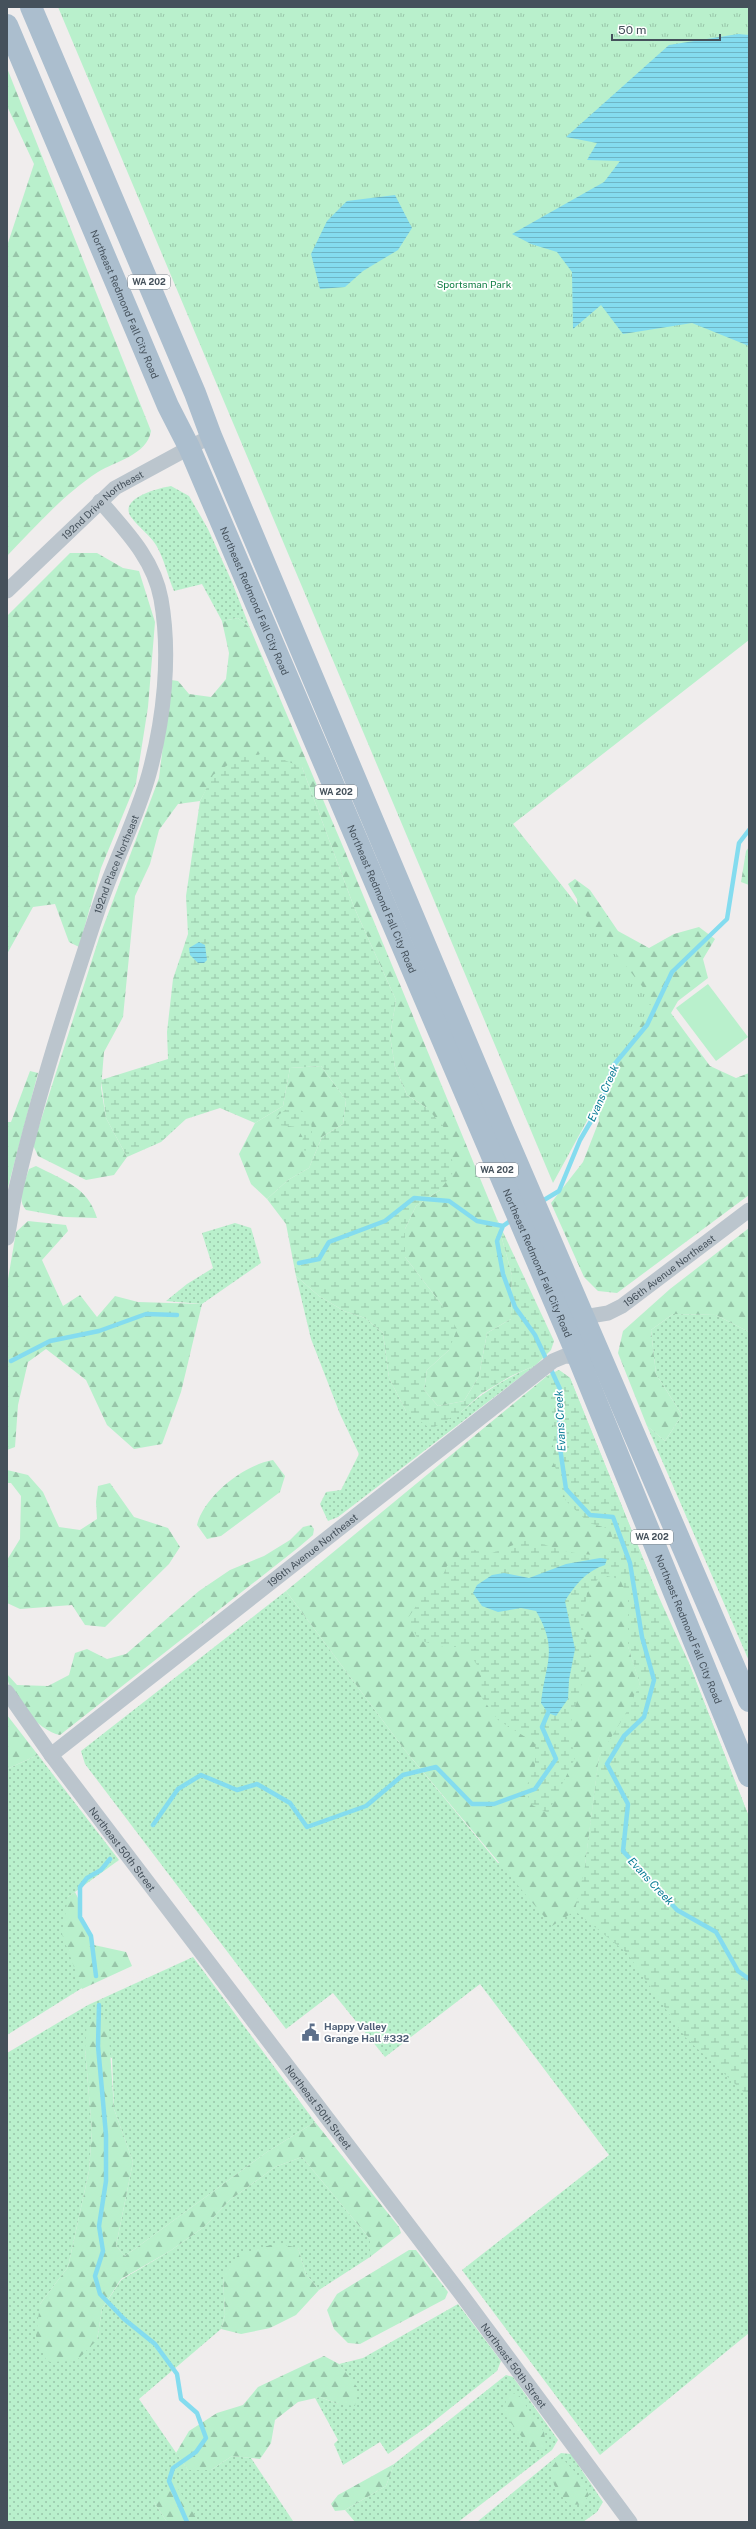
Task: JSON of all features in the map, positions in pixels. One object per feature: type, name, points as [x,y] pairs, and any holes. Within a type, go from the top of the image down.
[{"type":"main road","name":"WA 202","points":[[31,7],[180,357],[211,436],[531,1195],[749,1701]]},
{"type":"main road","name":"Northeast Redmond Fall City Road","points":[[7,25],[165,398],[189,447],[529,1247],[578,1358],[749,1776]]},
{"type":"main road","points":[[552,1298],[584,1317]]},
{"type":"main road","points":[[578,1358],[592,1361],[606,1370]]},
{"type":"street","name":"192nd Drive Northeast","points":[[7,591],[115,488],[211,436]]},
{"type":"street","name":"192nd Place Northeast","points":[[7,1238],[17,1181],[54,1052],[97,911],[149,774],[160,724],[164,673],[164,628],[159,588],[149,562],[100,501]]},
{"type":"street","name":"196th Avenue Northeast","points":[[584,1317],[608,1313],[622,1306],[749,1210]]},
{"type":"street","name":"196th Avenue Northeast","points":[[51,1756],[547,1365],[565,1356],[578,1358]]},
{"type":"street","name":"Northeast 50th Street","points":[[7,1692],[51,1756],[462,2294],[630,2522]]},
{"type":"green space","name":"Sportsman Park","points":[[58,7],[749,7],[749,640],[513,824],[653,1000],[553,1183]]},
{"type":"green space","points":[[7,68],[151,431],[144,446],[130,456],[98,472],[73,490],[50,511],[7,556],[7,246],[34,164],[7,106]]},
{"type":"green space","points":[[171,486],[189,496],[208,529],[232,582],[250,628],[238,618],[222,621],[202,584],[174,591],[156,545],[131,517],[128,510],[130,504],[135,499],[158,489]]},
{"type":"green space","points":[[70,553],[97,553],[123,568],[139,571],[155,622],[148,707],[136,783],[101,868],[79,947],[69,942],[55,904],[33,907],[7,954],[7,616]]},
{"type":"green space","points":[[238,618],[250,628],[344,849],[496,1217],[512,1275],[511,1319],[487,1333],[479,1376],[464,1401],[438,1406],[424,1390],[427,1370],[449,1350],[442,1305],[405,1257],[405,1229],[416,1206],[440,1190],[427,1108],[407,1095],[395,1067],[390,1036],[396,1000],[354,907],[302,767],[214,775],[200,801],[178,804],[159,830],[150,864],[135,896],[123,1017],[104,1052],[101,1088],[106,1118],[127,1157],[114,1175],[86,1180],[38,1156],[33,1145],[99,938],[159,778],[171,680],[178,681],[189,694],[211,697],[226,679],[229,653],[222,621]]},
{"type":"green space","points":[[266,753],[302,767],[354,907],[396,1000],[390,1036],[395,1067],[407,1095],[427,1108],[447,1131],[454,1171],[440,1190],[416,1206],[405,1229],[405,1257],[442,1305],[457,1329],[449,1350],[427,1370],[424,1390],[438,1406],[464,1401],[479,1376],[487,1333],[511,1319],[512,1275],[496,1217],[554,1341],[551,1350],[536,1365],[511,1376],[481,1394],[461,1412],[431,1429],[406,1411],[389,1378],[383,1333],[365,1318],[344,1311],[319,1296],[296,1276],[286,1224],[267,1199],[288,1180],[309,1168],[322,1137],[343,1124],[346,1100],[321,1066],[290,1068],[283,1106],[255,1123],[220,1108],[186,1119],[161,1142],[127,1157],[106,1118],[101,1080],[168,1059],[167,1032],[173,979],[188,934],[186,896],[200,801],[213,775],[238,758]]},
{"type":"green space","points":[[749,847],[749,885],[741,882],[746,851]]},
{"type":"green space","points":[[575,879],[590,890],[618,931],[649,948],[674,934],[699,927],[715,939],[703,959],[708,978],[678,1001],[671,1013],[710,1066],[736,1078],[749,1073],[749,1195],[617,1293],[598,1291],[584,1277],[551,1203],[583,1162],[599,1121],[577,899],[568,884]]},
{"type":"green space","points":[[708,984],[748,1037],[716,1061],[676,1008]]},
{"type":"green space","points":[[321,1066],[346,1100],[343,1124],[322,1137],[309,1168],[288,1180],[267,1199],[251,1184],[239,1154],[255,1123],[283,1106],[290,1068]]},
{"type":"green space","points":[[30,1071],[38,1073],[7,1191],[7,1122],[11,1122]]},
{"type":"green space","points":[[288,1108],[299,1108],[311,1120],[313,1146],[308,1151],[300,1150],[303,1138],[297,1127],[275,1125],[277,1116]]},
{"type":"green space","points":[[36,1166],[65,1180],[81,1192],[93,1207],[97,1218],[65,1217],[26,1210],[23,1206],[22,1191],[29,1169]]},
{"type":"green space","points":[[28,1221],[66,1225],[68,1231],[42,1260],[63,1306],[80,1295],[97,1317],[115,1296],[138,1302],[202,1304],[181,1392],[162,1444],[134,1449],[107,1425],[86,1380],[46,1349],[28,1362],[18,1405],[15,1447],[7,1450],[7,1285],[16,1232]]},
{"type":"green space","points":[[235,1223],[251,1228],[261,1263],[202,1304],[166,1301],[187,1284],[213,1268],[202,1233]]},
{"type":"green space","points":[[749,1228],[749,1332],[716,1315],[673,1314],[651,1330],[656,1374],[682,1415],[665,1441],[647,1426],[618,1353],[623,1331],[670,1289]]},
{"type":"green space","points":[[296,1276],[319,1296],[344,1311],[365,1318],[383,1333],[389,1378],[406,1411],[461,1412],[478,1397],[497,1385],[536,1365],[338,1517],[328,1521],[320,1504],[326,1492],[341,1490],[359,1454],[340,1414],[311,1339]]},
{"type":"green space","points":[[673,1314],[716,1315],[749,1332],[749,1661],[647,1426],[665,1441],[682,1415],[656,1374],[651,1330]]},
{"type":"green space","points":[[559,1370],[570,1378],[657,1593],[628,1646],[640,1684],[624,1717],[599,1757],[585,1866],[575,1911],[552,1926],[404,1749],[286,1591],[547,1376]]},
{"type":"green space","points":[[559,1370],[570,1378],[657,1593],[688,1661],[749,1817],[749,2097],[685,2037],[627,1953],[575,1911],[585,1866],[599,1757],[624,1717],[640,1684],[628,1646],[628,1599],[620,1579],[601,1575],[587,1593],[582,1625],[590,1654],[569,1729],[575,1758],[548,1813],[532,1805],[525,1790],[535,1766],[535,1743],[498,1720],[482,1698],[481,1671],[465,1647],[443,1647],[418,1640],[408,1618],[421,1599],[437,1588],[447,1566],[470,1549],[492,1553],[530,1539],[568,1552],[607,1555],[614,1544],[610,1529],[589,1523],[566,1501],[553,1460],[553,1419],[547,1376]]},
{"type":"green space","points":[[273,1460],[285,1476],[280,1492],[221,1536],[207,1539],[197,1525],[201,1514],[216,1493],[238,1475],[250,1468]]},
{"type":"green space","points":[[7,1470],[28,1475],[43,1492],[59,1527],[80,1530],[97,1519],[96,1502],[98,1486],[110,1483],[134,1517],[168,1528],[180,1547],[169,1564],[105,1627],[85,1625],[72,1605],[20,1609],[7,1603],[7,1560],[20,1539],[21,1496],[11,1483],[7,1483]]},
{"type":"green space","points":[[311,1525],[314,1529],[313,1535],[299,1547],[60,1735],[43,1727],[34,1720],[18,1702],[12,1692],[8,1683],[7,1674],[17,1685],[48,1686],[69,1675],[75,1653],[87,1649],[107,1659],[126,1654],[199,1591],[230,1570],[264,1556],[290,1540],[303,1527]]},
{"type":"green space","points":[[286,1591],[404,1749],[498,1863],[585,1866],[599,1757],[640,1684],[628,1646],[688,1661],[749,1817],[749,2333],[600,2455],[462,2270],[609,2155],[480,1984],[385,2057],[333,1993],[286,2029],[85,1764],[81,1751]]},
{"type":"green space","points":[[7,1715],[38,1755],[7,1769]]},
{"type":"green space","points":[[38,1755],[119,1860],[68,1897],[82,1988],[7,2035],[7,1769]]},
{"type":"green space","points":[[75,1892],[78,1898],[78,1917],[94,1945],[126,1952],[132,1966],[82,1989],[62,1934],[68,1897]]},
{"type":"green space","points":[[193,1957],[315,2122],[267,2152],[125,2256],[116,2246],[133,2162],[114,2109],[112,2058],[85,2049],[92,2131],[89,2171],[68,2267],[40,2304],[97,2340],[102,2309],[121,2280],[170,2251],[204,2227],[230,2200],[275,2167],[302,2157],[370,2239],[370,2257],[319,2290],[306,2274],[298,2248],[223,2276],[225,2315],[221,2329],[139,2399],[188,2470],[211,2470],[232,2456],[251,2458],[293,2521],[199,2522],[188,2507],[154,2502],[167,2522],[7,2522],[7,2053],[88,2005]]},
{"type":"green space","points":[[101,2017],[108,2021],[114,2109],[133,2162],[116,2246],[125,2256],[267,2152],[315,2122],[399,2227],[401,2233],[370,2257],[370,2239],[302,2157],[275,2167],[230,2200],[204,2227],[170,2251],[121,2279],[102,2309],[97,2340],[76,2361],[47,2362],[36,2336],[40,2304],[68,2267],[89,2171],[92,2131],[85,2049],[87,2020]]},
{"type":"green space","points":[[277,2243],[298,2248],[306,2274],[319,2290],[296,2315],[270,2328],[241,2334],[221,2329],[225,2315],[223,2276],[238,2255]]},
{"type":"green space","points":[[409,2250],[416,2250],[448,2292],[445,2299],[360,2344],[348,2343],[334,2329],[327,2310],[337,2294]]},
{"type":"green space","points":[[458,2304],[501,2361],[497,2371],[428,2426],[388,2454],[380,2442],[343,2465],[334,2444],[338,2440],[315,2398],[320,2397],[338,2404],[356,2387],[339,2364],[363,2358]]},
{"type":"green space","points":[[324,2356],[339,2364],[357,2387],[355,2406],[338,2404],[320,2397],[298,2402],[275,2420],[271,2443],[260,2459],[232,2456],[211,2470],[188,2470],[176,2453],[189,2431],[217,2413],[243,2405],[258,2387]]},
{"type":"green space","points":[[506,2375],[513,2377],[558,2440],[552,2450],[458,2522],[355,2522],[345,2510],[386,2486],[394,2464]]},
{"type":"green space","points":[[511,2393],[518,2394],[544,2432],[546,2445],[539,2450],[532,2450],[504,2414],[506,2400]]},
{"type":"green space","points":[[561,2453],[571,2454],[603,2502],[597,2512],[583,2522],[477,2522]]},
{"type":"green space","points":[[563,2459],[576,2473],[589,2495],[582,2505],[568,2504],[554,2485],[551,2469],[557,2460]]},
{"type":"green space","points":[[394,2464],[386,2486],[345,2510],[335,2511],[331,2504],[338,2495]]},
{"type":"green space","points":[[174,2482],[199,2522],[167,2522],[154,2502]]},
{"type":"water","points":[[738,34],[749,35],[749,346],[692,323],[623,334],[601,305],[573,329],[572,272],[557,252],[531,244],[512,234],[604,182],[620,161],[587,160],[597,143],[566,137],[669,45]]},
{"type":"water","points":[[395,195],[412,228],[398,250],[363,271],[345,287],[320,289],[311,254],[327,221],[347,201]]},
{"type":"water","points":[[199,942],[205,945],[207,960],[204,963],[198,963],[190,955],[189,948]]},
{"type":"water","points":[[600,1558],[607,1559],[605,1565],[592,1571],[582,1579],[565,1601],[575,1649],[569,1680],[568,1699],[556,1716],[548,1713],[541,1703],[549,1657],[549,1647],[547,1636],[536,1611],[521,1608],[498,1612],[482,1606],[473,1593],[477,1585],[492,1575],[504,1573],[529,1578],[566,1564]]},
{"type":"waterway","name":"Evans Creek","points":[[539,1203],[559,1191],[580,1140],[601,1104],[613,1066],[647,1025],[672,972],[727,919],[739,843],[749,830]]},
{"type":"waterway","points":[[299,1263],[319,1259],[329,1242],[385,1221],[414,1198],[449,1201],[477,1221],[503,1226]]},
{"type":"waterway","name":"Evans Creek","points":[[513,1219],[503,1226],[497,1241],[503,1274],[515,1307],[535,1335],[560,1389],[559,1441],[566,1489],[590,1515],[613,1517],[630,1563],[642,1637],[654,1680],[644,1717],[624,1736],[607,1764],[628,1804],[623,1851],[677,1910],[716,1932],[738,1971],[749,1979]]},
{"type":"waterway","points":[[11,1361],[50,1341],[99,1331],[146,1314],[177,1315]]},
{"type":"waterway","points":[[153,1825],[178,1789],[201,1775],[237,1790],[257,1784],[290,1803],[307,1827],[366,1806],[403,1775],[436,1767],[472,1804],[494,1804],[535,1789],[556,1759],[542,1727],[548,1713]]},
{"type":"waterway","points":[[96,1976],[91,1936],[80,1917],[80,1887],[87,1878],[101,1870],[110,1859]]},
{"type":"waterway","points":[[99,2005],[98,2046],[106,2135],[106,2181],[99,2226],[103,2251],[95,2276],[100,2294],[124,2319],[155,2344],[177,2374],[181,2399],[197,2413],[206,2438],[196,2452],[173,2468],[169,2481],[187,2522]]},
{"type":"place","name":"Happy Valley Grange Hall #332","points":[[311,2032]]}]
